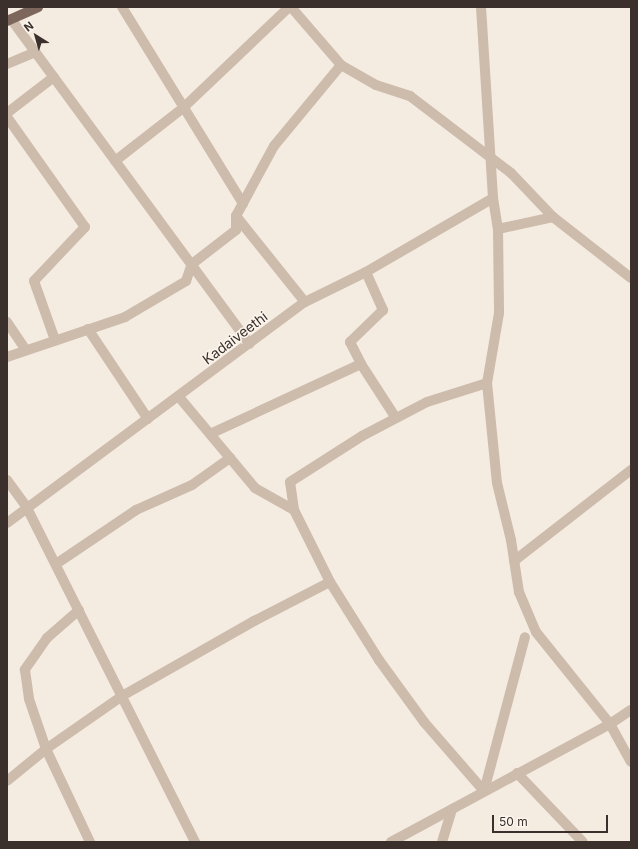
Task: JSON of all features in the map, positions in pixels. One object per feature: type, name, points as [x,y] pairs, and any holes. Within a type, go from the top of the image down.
[{"type":"main road","points":[[9,20],[38,7]]},
{"type":"street","points":[[122,7],[243,204]]},
{"type":"street","points":[[115,161],[183,108],[290,7],[341,65],[376,85],[410,96],[512,173],[553,216],[631,278]]},
{"type":"street","points":[[481,7],[494,198],[498,229],[500,313],[487,383],[497,483],[514,561],[519,592],[536,632],[610,724],[631,762]]},
{"type":"street","points":[[9,20],[36,52],[250,344]]},
{"type":"street","points":[[7,64],[36,52]]},
{"type":"street","points":[[7,357],[125,317],[186,281],[192,264],[236,230],[236,216],[274,146],[341,65]]},
{"type":"street","points":[[7,113],[54,77]]},
{"type":"street","points":[[7,117],[85,227],[34,281],[55,340]]},
{"type":"street","name":"Kadaiveethi","points":[[7,523],[306,302],[366,272],[494,198]]},
{"type":"street","points":[[236,216],[306,302]]},
{"type":"street","points":[[498,229],[553,216]]},
{"type":"street","points":[[366,272],[383,310],[350,342],[361,364],[396,418]]},
{"type":"street","points":[[7,322],[26,350]]},
{"type":"street","points":[[88,329],[148,420]]},
{"type":"street","points":[[210,434],[361,364]]},
{"type":"street","points":[[484,791],[424,722],[379,660],[330,582],[294,510],[290,482],[362,436],[427,402],[487,383]]},
{"type":"street","points":[[179,397],[255,488],[294,510]]},
{"type":"street","points":[[56,564],[136,510],[192,484],[230,458]]},
{"type":"street","points":[[514,561],[631,470]]},
{"type":"street","points":[[7,480],[27,508],[195,842]]},
{"type":"street","points":[[7,781],[46,749],[122,696],[254,621],[330,582]]},
{"type":"street","points":[[79,610],[47,638],[25,670],[29,699],[46,749],[90,842]]},
{"type":"street","points":[[484,791],[525,637]]},
{"type":"street","points":[[391,842],[610,724],[631,710]]},
{"type":"street","points":[[517,773],[583,842]]},
{"type":"street","points":[[442,842],[452,809]]}]
